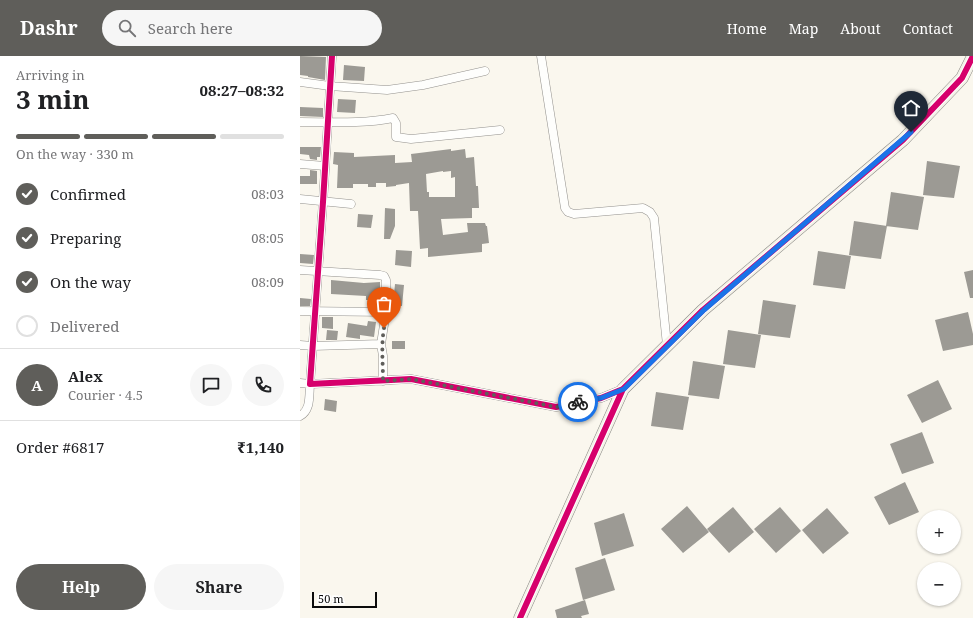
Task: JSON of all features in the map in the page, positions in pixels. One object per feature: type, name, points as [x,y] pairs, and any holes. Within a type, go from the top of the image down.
[{"type":"street","points":[[300,416],[308,410],[332,56]]},
{"type":"street","points":[[541,56],[565,208],[568,212],[574,214],[643,208],[650,212],[654,218],[667,345]]},
{"type":"street","points":[[520,618],[624,389],[709,305],[903,140],[962,78],[973,56]]},
{"type":"street","points":[[300,82],[330,86],[387,90],[422,85],[485,71]]},
{"type":"street","points":[[300,122],[381,120],[393,118],[396,123],[396,137],[412,139],[500,130]]},
{"type":"street","points":[[300,164],[325,166]]},
{"type":"street","points":[[300,199],[351,204]]},
{"type":"street","points":[[300,270],[318,270],[384,276],[386,280],[386,312],[381,344],[383,356],[383,381]]},
{"type":"street","points":[[300,311],[386,312]]},
{"type":"street","points":[[300,345],[381,344]]},
{"type":"street","points":[[300,383],[310,384],[411,379],[556,407],[601,398],[624,389]]},
{"type":"building","points":[[300,56],[326,57],[325,80],[300,75]]},
{"type":"building","points":[[344,65],[365,67],[364,81],[343,80]]},
{"type":"building","points":[[338,99],[356,100],[355,113],[337,112]]},
{"type":"building","points":[[300,107],[323,108],[323,117],[300,116]]},
{"type":"building","points":[[300,147],[321,147],[320,157],[317,157],[317,160],[310,159],[309,155],[300,154]]},
{"type":"building","points":[[451,149],[451,151],[465,149],[466,158],[474,157],[479,208],[472,208],[472,218],[441,219],[443,235],[468,232],[467,223],[485,223],[487,226],[489,243],[482,244],[482,252],[428,257],[428,248],[420,249],[418,211],[410,211],[409,183],[386,187],[386,183],[376,183],[376,187],[368,187],[368,184],[353,184],[353,188],[337,188],[338,165],[333,164],[334,152],[354,153],[354,157],[395,155],[395,163],[412,162],[411,154]],"holes":[[[451,171],[451,178],[455,177],[455,197],[429,197],[429,192],[427,192],[426,174]]]},
{"type":"building","points":[[927,161],[960,166],[954,198],[923,195]]},
{"type":"building","points":[[310,170],[317,171],[317,184],[300,184],[300,176],[310,176]]},
{"type":"building","points":[[891,192],[924,197],[918,230],[886,226]]},
{"type":"building","points":[[385,208],[395,209],[395,226],[390,239],[384,239]]},
{"type":"building","points":[[358,214],[373,215],[371,228],[357,227]]},
{"type":"building","points":[[854,221],[887,226],[881,259],[849,255]]},
{"type":"building","points":[[396,250],[412,251],[411,267],[395,265]]},
{"type":"building","points":[[818,251],[851,256],[845,289],[813,285]]},
{"type":"building","points":[[300,254],[314,255],[313,264],[300,263]]},
{"type":"building","points":[[973,270],[973,298],[970,298],[964,272]]},
{"type":"building","points":[[331,280],[364,283],[380,282],[380,300],[366,300],[366,296],[331,294]]},
{"type":"building","points":[[395,284],[404,285],[402,306],[393,305]]},
{"type":"building","points":[[300,298],[311,299],[310,306],[300,306]]},
{"type":"building","points":[[763,300],[796,305],[790,338],[758,334]]},
{"type":"building","points":[[968,312],[973,334],[973,345],[943,351],[935,320]]},
{"type":"building","points":[[322,317],[333,317],[333,329],[322,328]]},
{"type":"building","points":[[368,321],[376,322],[374,337],[360,335],[360,339],[346,337],[348,323],[367,326]]},
{"type":"building","points":[[327,330],[338,331],[337,340],[326,340]]},
{"type":"building","points":[[728,330],[761,335],[755,368],[723,364]]},
{"type":"building","points":[[392,341],[405,341],[405,349],[392,349]]},
{"type":"building","points":[[693,361],[725,366],[719,399],[688,395]]},
{"type":"building","points":[[938,380],[952,409],[922,423],[907,395]]},
{"type":"building","points":[[656,392],[689,397],[683,430],[651,426]]},
{"type":"building","points":[[325,399],[337,401],[336,412],[324,410]]},
{"type":"building","points":[[922,432],[934,463],[902,474],[890,444]]},
{"type":"building","points":[[905,482],[918,510],[917,513],[889,525],[874,497]]},
{"type":"building","points":[[687,506],[709,532],[683,553],[661,529]]},
{"type":"building","points":[[733,507],[754,532],[729,553],[707,529]]},
{"type":"building","points":[[780,507],[801,531],[776,553],[754,529]]},
{"type":"building","points":[[827,508],[849,533],[823,554],[802,530]]},
{"type":"building","points":[[624,513],[634,546],[602,556],[594,523]]},
{"type":"building","points":[[605,558],[615,590],[583,600],[575,568]]},
{"type":"building","points":[[585,600],[589,614],[581,616],[582,618],[557,618],[555,610]]},
{"type":"cycle path","points":[[332,56],[310,384],[411,379],[556,407],[601,398],[623,389]]},
{"type":"cycle path","points":[[520,618],[623,389],[703,310],[903,140],[962,78],[973,56]]},
{"type":"way so far","points":[[384,328],[381,344],[383,356],[383,381],[411,379],[556,407],[578,402]]},
{"type":"route","points":[[578,402],[601,398],[624,389],[704,310],[911,132]]}]
